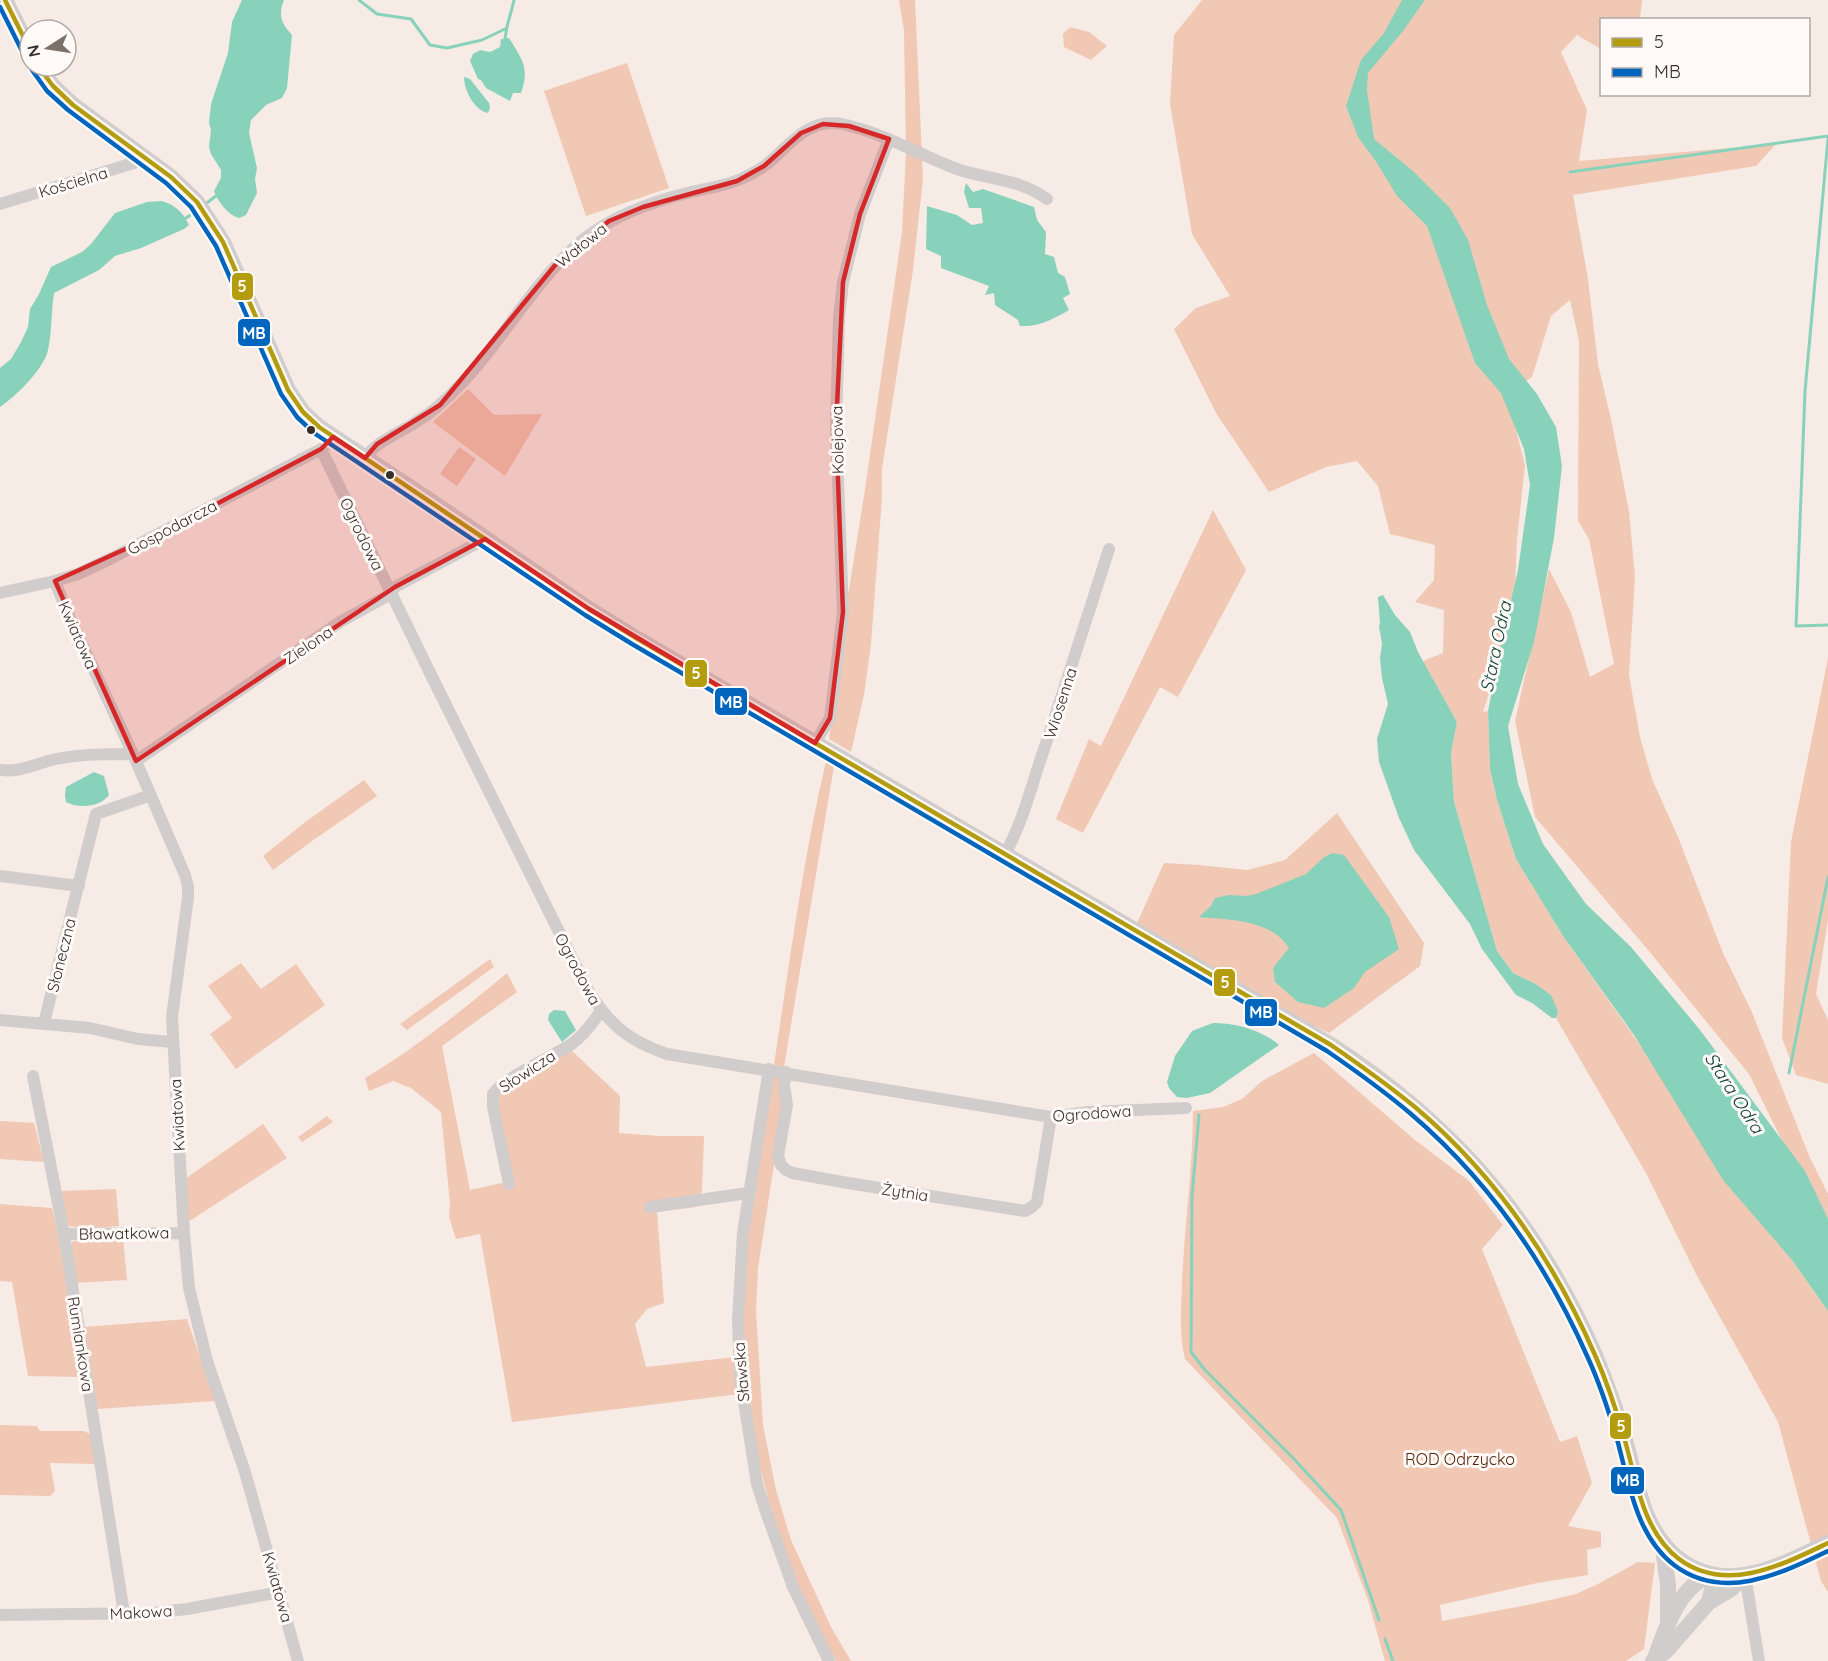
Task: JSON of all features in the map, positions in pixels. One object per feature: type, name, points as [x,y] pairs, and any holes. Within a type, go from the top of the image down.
[{"type":"main road","points":[[5,0],[18,26]]},
{"type":"main road","points":[[46,78],[73,105],[181,185],[201,207],[223,242],[288,390],[327,443],[365,458],[589,609],[1346,1055],[1412,1104],[1437,1126],[1507,1203],[1539,1248],[1575,1314],[1609,1392],[1645,1511],[1653,1530],[1662,1542],[1684,1562],[1710,1574],[1745,1575],[1778,1566],[1828,1543]]},
{"type":"main road","points":[[1662,1542],[1668,1584],[1668,1622]]},
{"type":"main road","points":[[1709,1602],[1713,1585],[1710,1574]]},
{"type":"main road","points":[[1653,1660],[1668,1622],[1687,1591],[1695,1582],[1710,1574]]},
{"type":"main road","points":[[1653,1660],[1666,1651],[1709,1602],[1731,1589],[1745,1575]]},
{"type":"street","name":"Wałowa","points":[[365,458],[377,444],[418,422],[447,398],[462,383],[556,264],[609,221],[643,207],[737,181],[764,166],[801,133],[823,124],[834,123],[849,126],[889,139],[960,170],[1024,185],[1047,199]]},
{"type":"street","name":"Kolejowa","points":[[815,743],[830,718],[843,612],[836,427],[837,360],[843,282],[860,214],[889,139]]},
{"type":"street","name":"Kościelna","points":[[0,204],[140,161],[143,156]]},
{"type":"street","name":"Gospodarcza","points":[[0,593],[78,574],[327,443]]},
{"type":"street","name":"Ogrodowa","points":[[327,443],[391,592],[556,928],[601,1011],[633,1040],[667,1054],[1051,1117],[1088,1112],[1186,1108]]},
{"type":"street","name":"Zielona","points":[[134,757],[340,622],[387,596],[395,587],[485,539]]},
{"type":"street","name":"Wiosenna","points":[[1005,854],[1030,792],[1109,549]]},
{"type":"street","name":"Kwiatowa","points":[[55,581],[151,795],[188,886],[172,1017],[172,1042],[189,1288],[199,1332],[245,1472],[298,1661]]},
{"type":"street","points":[[0,770],[32,767],[55,760],[88,755],[134,757]]},
{"type":"street","name":"Słoneczna","points":[[44,1023],[96,814],[151,795]]},
{"type":"street","points":[[0,876],[79,886]]},
{"type":"street","name":"Słowicza","points":[[509,1184],[493,1107],[493,1094],[516,1076],[572,1044],[587,1030],[601,1011]]},
{"type":"street","points":[[0,1020],[90,1028],[138,1039],[172,1042]]},
{"type":"street","name":"Sławska","points":[[769,1070],[748,1193],[742,1245],[738,1347],[740,1376],[757,1484],[793,1587],[829,1661]]},
{"type":"street","name":"Żytnia","points":[[786,1072],[784,1085],[787,1105],[778,1156],[781,1165],[793,1173],[842,1182],[1025,1211],[1036,1202],[1051,1117]]},
{"type":"street","name":"Rumiankowa","points":[[33,1076],[64,1234],[124,1613]]},
{"type":"street","points":[[650,1208],[748,1193]]},
{"type":"street","name":"Bławatkowa","points":[[64,1234],[184,1233]]},
{"type":"street","points":[[1745,1575],[1759,1661]]},
{"type":"street","name":"Makowa","points":[[0,1614],[152,1613],[280,1592]]},
{"type":"highlighted area","points":[[823,124],[849,126],[889,139],[860,214],[843,282],[836,427],[843,612],[830,718],[815,743],[589,609],[485,539],[395,587],[136,761],[55,581],[167,530],[321,449],[333,437],[365,458],[377,444],[440,405],[556,264],[609,221],[643,207],[737,181],[764,166],[801,133]]},
{"type":"green space","points":[[899,0],[915,0],[923,179],[913,270],[882,469],[871,644],[864,695],[851,752],[829,739],[902,232],[906,153],[904,30]]},
{"type":"green space","points":[[1202,0],[1642,0],[1640,18],[1600,18],[1600,48],[1577,35],[1561,52],[1587,110],[1579,161],[1776,144],[1756,166],[1573,195],[1588,279],[1598,364],[1629,511],[1635,577],[1629,675],[1640,737],[1652,779],[1678,837],[1723,953],[1751,1010],[1810,1158],[1828,1194],[1828,1233],[1749,1074],[1535,817],[1515,721],[1549,569],[1571,612],[1590,677],[1614,664],[1589,539],[1578,521],[1579,341],[1570,300],[1551,316],[1532,377],[1507,394],[1525,465],[1517,539],[1515,589],[1502,655],[1483,712],[1488,711],[1490,769],[1497,800],[1516,859],[1563,936],[1828,1311],[1828,1592],[1821,1581],[1778,1422],[1696,1274],[1646,1173],[1556,1018],[1558,1011],[1534,983],[1513,973],[1497,951],[1454,802],[1451,752],[1457,722],[1423,661],[1443,653],[1444,610],[1415,602],[1434,580],[1435,545],[1390,534],[1378,486],[1357,461],[1326,467],[1269,492],[1216,413],[1174,329],[1196,308],[1230,296],[1192,234],[1170,104],[1174,35]]},
{"type":"green space","points":[[1070,27],[1089,32],[1107,46],[1091,60],[1064,47],[1063,34]]},
{"type":"green space","points":[[627,63],[669,188],[586,216],[544,91]]},
{"type":"green space","points":[[468,389],[494,415],[542,414],[505,476],[433,422]]},
{"type":"green space","points":[[459,447],[476,459],[457,486],[440,474]]},
{"type":"green space","points":[[1213,510],[1246,570],[1178,697],[1160,687],[1083,833],[1056,819],[1089,739],[1101,746]]},
{"type":"green space","points":[[1828,658],[1828,920],[1816,994],[1828,1020],[1828,1084],[1796,1075],[1782,1038],[1791,842]]},
{"type":"green space","points":[[826,761],[834,766],[781,1085],[784,1100],[758,1268],[756,1311],[763,1425],[776,1490],[791,1540],[831,1627],[851,1661],[836,1661],[814,1622],[779,1536],[755,1444],[744,1352],[745,1263],[798,909],[810,835]]},
{"type":"green space","points":[[364,780],[377,796],[273,870],[263,856]]},
{"type":"green space","points":[[1337,813],[1424,943],[1420,966],[1329,1033],[1222,983],[1133,932],[1164,863],[1247,870],[1285,860]]},
{"type":"green space","points":[[490,959],[494,967],[407,1030],[400,1024]]},
{"type":"green space","points":[[241,963],[261,989],[296,964],[325,1005],[236,1069],[210,1034],[232,1018],[208,986]]},
{"type":"green space","points":[[507,973],[517,992],[442,1046],[470,1190],[511,1181],[497,1098],[506,1089],[570,1049],[620,1096],[619,1133],[704,1136],[702,1190],[696,1207],[657,1212],[664,1303],[647,1309],[635,1324],[646,1367],[735,1357],[739,1394],[512,1422],[480,1234],[456,1239],[449,1217],[450,1204],[441,1112],[411,1088],[393,1081],[369,1091],[365,1078],[420,1042]]},
{"type":"green space","name":"ROD Odrzycko","points":[[1314,1053],[1415,1140],[1469,1181],[1503,1225],[1482,1249],[1560,1442],[1577,1436],[1592,1483],[1568,1526],[1601,1532],[1601,1547],[1587,1550],[1588,1575],[1537,1583],[1440,1605],[1442,1621],[1576,1594],[1638,1562],[1655,1563],[1644,1649],[1626,1661],[1385,1661],[1368,1600],[1337,1518],[1185,1359],[1181,1332],[1181,1304],[1193,1111],[1223,1107],[1242,1099],[1262,1081]]},
{"type":"green space","points":[[327,1116],[333,1122],[302,1142],[298,1137]]},
{"type":"green space","points":[[0,1121],[34,1123],[44,1162],[0,1159]]},
{"type":"green space","points":[[263,1124],[287,1158],[188,1222],[185,1179]]},
{"type":"green space","points":[[116,1189],[119,1226],[86,1229],[69,1226],[61,1191]]},
{"type":"green space","points":[[0,1204],[52,1208],[59,1237],[80,1377],[28,1376],[12,1282],[0,1281]]},
{"type":"green space","points":[[123,1239],[127,1280],[75,1283],[69,1250],[73,1241]]},
{"type":"green space","points":[[187,1319],[215,1401],[97,1409],[83,1327]]},
{"type":"green space","points":[[0,1425],[37,1426],[40,1431],[84,1431],[92,1435],[96,1464],[50,1463],[55,1491],[50,1496],[0,1495]]},
{"type":"water","points":[[242,0],[284,0],[281,10],[282,19],[292,35],[287,88],[282,98],[266,105],[251,120],[249,133],[257,168],[255,179],[257,193],[246,215],[239,218],[224,208],[214,191],[221,178],[221,170],[209,147],[211,130],[209,123],[211,104],[228,53],[232,22]]},
{"type":"water","name":"Stara Odra","points":[[1402,0],[1425,0],[1368,73],[1367,90],[1374,139],[1413,171],[1450,208],[1468,240],[1487,305],[1509,359],[1537,394],[1556,427],[1562,466],[1554,538],[1534,642],[1508,726],[1518,784],[1543,844],[1586,904],[1631,947],[1700,1030],[1805,1171],[1828,1219],[1828,1311],[1792,1260],[1723,1180],[1634,1035],[1563,936],[1516,859],[1497,800],[1490,769],[1488,711],[1518,570],[1530,485],[1524,449],[1501,393],[1475,363],[1427,226],[1397,196],[1358,137],[1346,106],[1361,60],[1384,33]]},
{"type":"water","points":[[509,38],[525,70],[521,93],[513,93],[510,101],[486,88],[478,79],[470,61],[473,54],[480,50],[490,52],[500,47],[501,39]]},
{"type":"water","points":[[464,77],[470,79],[489,103],[488,113],[474,104],[466,88]]},
{"type":"water","points":[[966,183],[973,192],[983,189],[1034,207],[1037,220],[1046,232],[1045,254],[1054,257],[1058,273],[1065,277],[1070,294],[1063,298],[1069,310],[1040,324],[1020,326],[1018,320],[995,305],[994,293],[985,295],[989,286],[941,268],[941,256],[926,249],[927,206],[957,215],[972,225],[983,223],[981,208],[969,208],[964,192]]},
{"type":"water","points":[[162,201],[178,210],[189,225],[141,248],[115,256],[99,270],[54,293],[49,343],[45,357],[28,382],[0,407],[0,368],[11,359],[21,342],[28,327],[30,309],[51,267],[82,252],[115,213],[147,202]]},
{"type":"water","points":[[1383,595],[1395,615],[1410,632],[1418,652],[1457,722],[1451,752],[1454,802],[1497,951],[1513,973],[1534,983],[1551,995],[1558,1011],[1556,1018],[1552,1018],[1532,1003],[1516,995],[1482,949],[1470,924],[1414,850],[1399,818],[1379,762],[1377,739],[1388,704],[1380,658],[1382,643],[1378,597]]},
{"type":"water","points":[[94,772],[104,776],[109,795],[101,802],[89,806],[77,806],[66,802],[66,787]]},
{"type":"water","points":[[1332,853],[1344,855],[1389,917],[1399,949],[1365,972],[1354,988],[1324,1008],[1298,1002],[1275,982],[1273,968],[1289,948],[1281,938],[1260,926],[1236,920],[1199,917],[1211,906],[1215,898],[1256,894],[1306,874]]},
{"type":"water","points":[[554,1010],[565,1011],[576,1030],[562,1042],[548,1020],[549,1014]]},
{"type":"water","points":[[1213,1023],[1248,1028],[1265,1035],[1279,1045],[1210,1093],[1187,1098],[1177,1097],[1167,1082],[1175,1056],[1192,1031]]},
{"type":"waterway","points":[[359,0],[377,14],[411,19],[430,45],[447,48],[482,40],[505,29]]},
{"type":"waterway","points":[[505,42],[514,0]]},
{"type":"waterway","points":[[1570,172],[1828,136]]},
{"type":"waterway","points":[[1828,139],[1805,391],[1796,626],[1828,625]]},
{"type":"waterway","points":[[204,205],[216,196]]},
{"type":"waterway","points":[[186,218],[196,211]]},
{"type":"waterway","points":[[1789,1073],[1828,877]]},
{"type":"waterway","points":[[1199,1115],[1192,1196],[1191,1352],[1205,1370],[1294,1459],[1341,1510],[1379,1620]]},
{"type":"waterway","points":[[1385,1639],[1393,1661]]},
{"type":"transit line","name":"5","points":[[5,0],[18,26]]},
{"type":"transit line","name":"MB","points":[[0,7],[18,43]]},
{"type":"transit line","name":"MB","points":[[38,78],[47,91],[68,110],[166,183],[191,207],[216,246],[281,394],[297,417],[314,433],[585,615],[1327,1051],[1370,1081],[1411,1114],[1439,1140],[1490,1196],[1513,1226],[1554,1290],[1572,1324],[1600,1388],[1642,1524],[1661,1553],[1674,1565],[1693,1576],[1712,1582],[1732,1583],[1771,1575],[1828,1551]]},
{"type":"transit line","name":"5","points":[[47,78],[73,105],[171,177],[197,202],[223,242],[288,390],[303,412],[319,427],[589,609],[636,638],[1331,1045],[1405,1099],[1444,1133],[1496,1190],[1541,1253],[1561,1286],[1579,1320],[1607,1385],[1642,1503],[1656,1534],[1679,1559],[1697,1569],[1716,1574],[1735,1575],[1773,1567],[1828,1543]]}]
